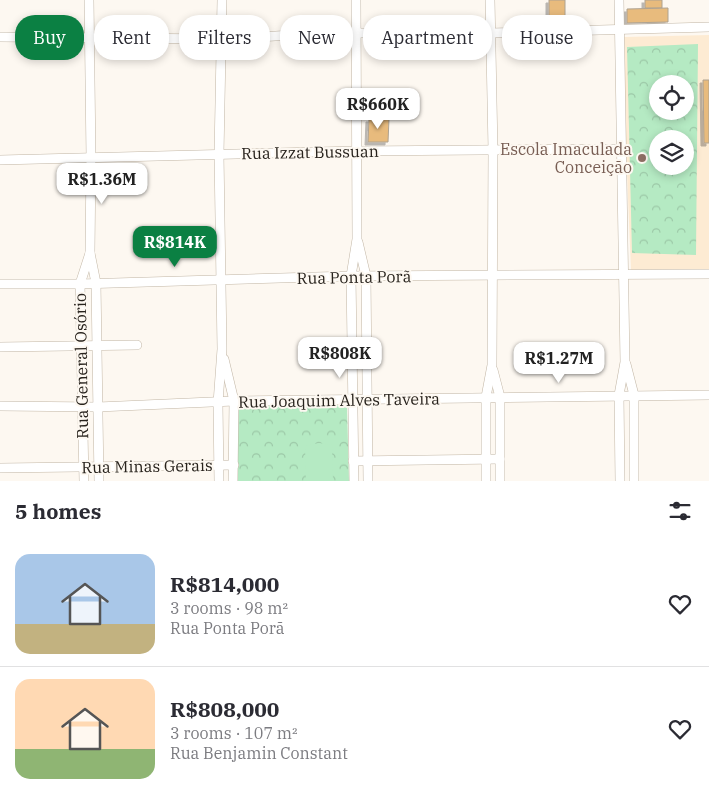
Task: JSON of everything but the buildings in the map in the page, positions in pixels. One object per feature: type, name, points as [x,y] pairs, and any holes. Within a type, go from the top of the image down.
[{"type":"street","name":"Rua General Osório","points":[[89,0],[92,158],[90,252],[96,283],[98,481]]},
{"type":"street","points":[[222,0],[222,15]]},
{"type":"street","points":[[354,481],[351,276],[358,239],[356,0]]},
{"type":"street","points":[[490,0],[490,15]]},
{"type":"street","points":[[619,0],[625,276],[625,362],[619,396],[620,481]]},
{"type":"street","points":[[492,33],[709,27]]},
{"type":"street","points":[[270,37],[363,33]]},
{"type":"street","points":[[0,37],[179,38]]},
{"type":"street","points":[[218,481],[218,403],[222,349],[219,154],[221,60]]},
{"type":"street","points":[[486,481],[486,397],[492,365],[491,60]]},
{"type":"street","name":"Rua Izzat Bussuan","points":[[0,160],[358,151],[621,149]]},
{"type":"street","points":[[358,239],[366,276],[368,481]]},
{"type":"street","name":"Rua General Osório","points":[[84,481],[80,284],[90,252]]},
{"type":"street","name":"Rua Ponta Porã","points":[[0,284],[80,284],[222,278],[351,276],[625,276],[709,274]]},
{"type":"street","points":[[0,347],[137,345]]},
{"type":"street","points":[[222,349],[234,401],[233,481]]},
{"type":"street","points":[[625,362],[634,395],[634,481]]},
{"type":"street","points":[[492,365],[500,397],[500,481]]},
{"type":"street","name":"Rua Joaquim Alves Taveira","points":[[0,406],[98,407],[234,401],[709,395]]},
{"type":"street","points":[[353,461],[500,459]]},
{"type":"street","name":"Rua Minas Gerais","points":[[0,468],[234,465]]},
{"type":"shaded area","name":"Escola Imaculada Conceição","points":[[709,35],[709,269],[631,270],[624,37]]},
{"type":"green space","points":[[698,44],[696,255],[632,253],[627,47]]},
{"type":"green space","points":[[237,405],[347,405],[349,481],[236,481]]},
{"type":"green space","points":[[319,443],[332,445],[333,481],[306,481],[305,446]]},
{"type":"place","name":"Escola Imaculada Conceição","points":[[642,158]]}]
